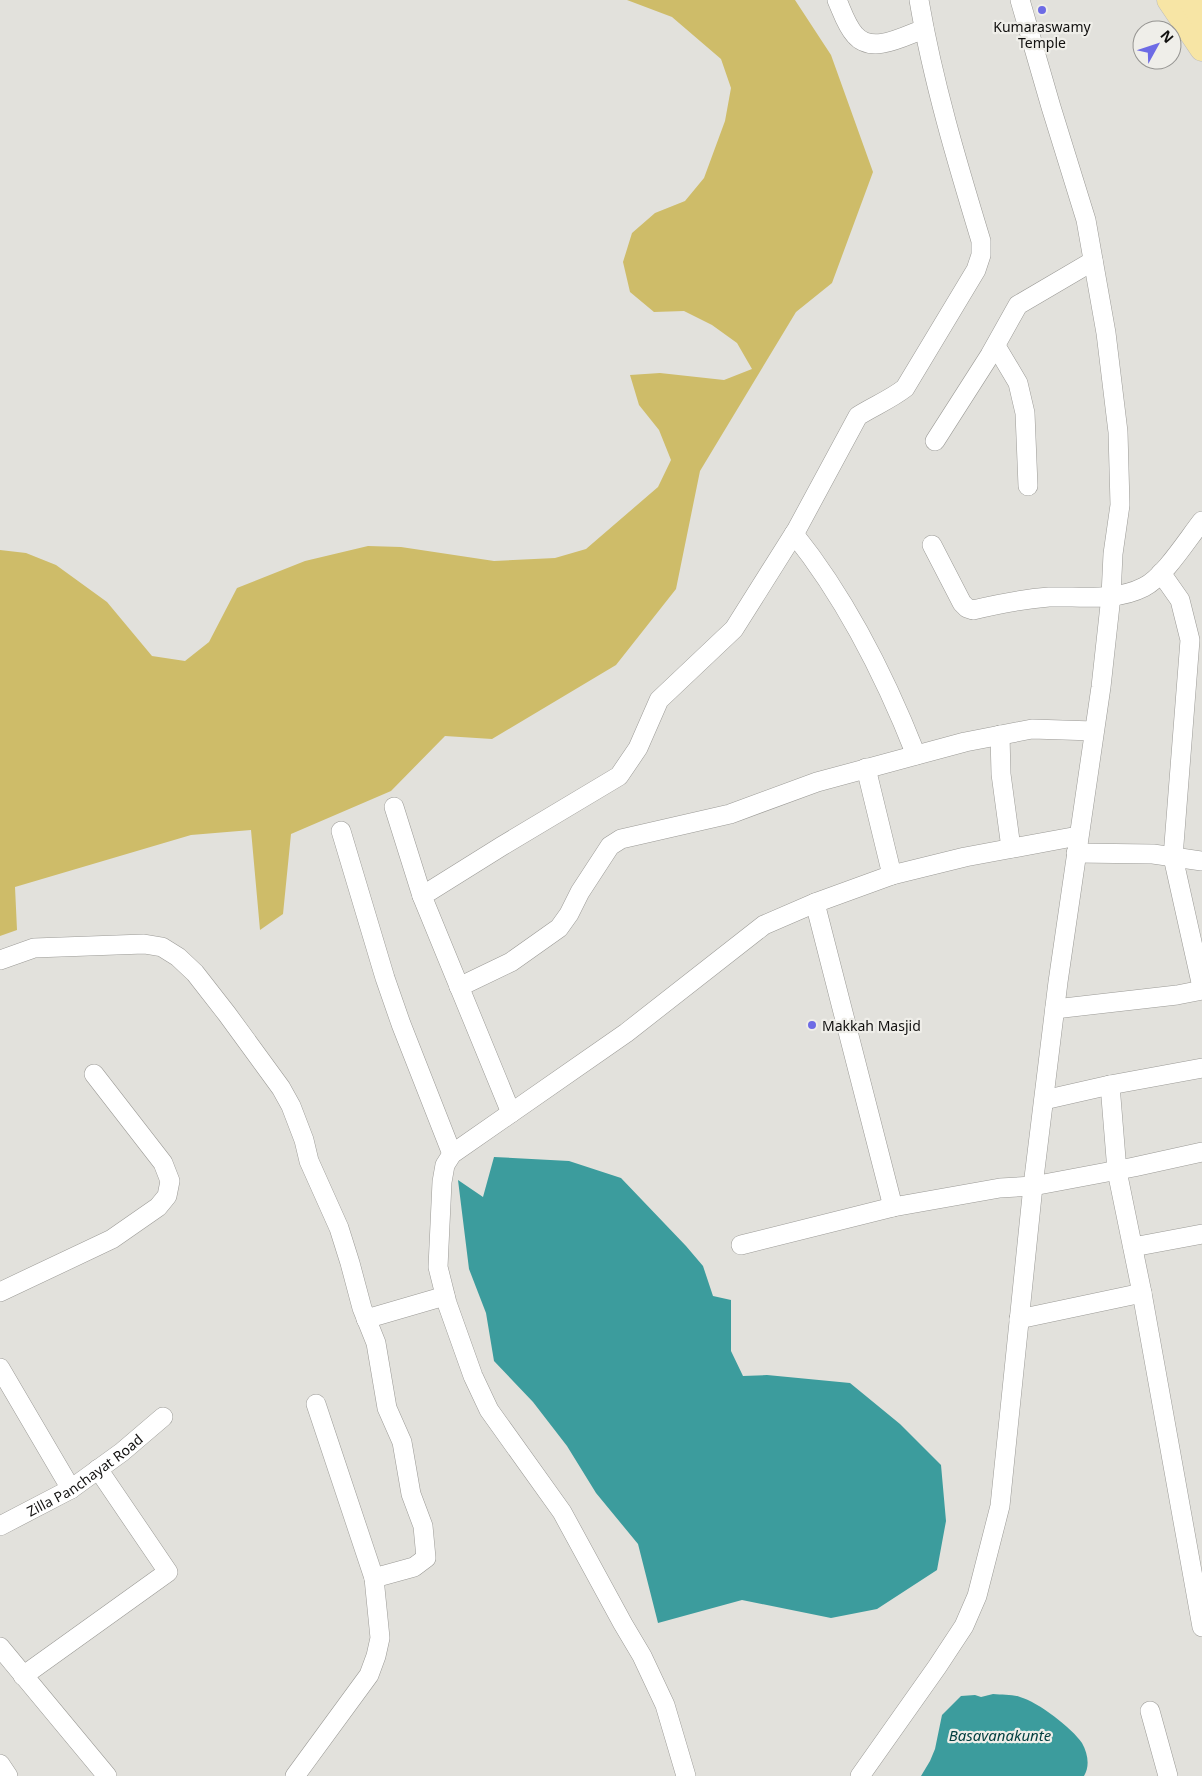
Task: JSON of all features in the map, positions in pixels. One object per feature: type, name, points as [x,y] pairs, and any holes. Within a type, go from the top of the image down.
[{"type":"main road","points":[[1169,0],[1202,49]]},
{"type":"main road","points":[[1190,0],[1202,18]]},
{"type":"street","points":[[837,0],[855,36],[866,43],[879,44],[924,29]]},
{"type":"street","points":[[422,896],[619,776],[638,748],[660,700],[734,629],[794,534],[858,416],[872,406],[895,396],[905,388],[976,270],[981,255],[982,241],[955,156],[924,29],[919,0]]},
{"type":"street","points":[[860,1776],[964,1626],[977,1596],[1000,1506],[1033,1186],[1055,1009],[1094,731],[1120,505],[1118,432],[1106,334],[1086,220],[1020,0]]},
{"type":"street","points":[[935,441],[996,346],[1018,304],[1093,261]]},
{"type":"street","points":[[996,346],[1018,382],[1025,413],[1028,486]]},
{"type":"street","points":[[932,545],[962,603],[967,608],[973,610],[1022,600],[1111,596],[1144,587],[1161,573],[1201,525]]},
{"type":"street","points":[[794,534],[818,563],[832,585],[876,664],[896,704],[916,755]]},
{"type":"street","points":[[1055,1009],[1177,994],[1202,988],[1173,857],[1190,640],[1180,600],[1161,573]]},
{"type":"street","points":[[459,987],[511,962],[559,928],[610,846],[621,839],[730,814],[817,782],[965,742],[1032,729],[1094,731]]},
{"type":"street","points":[[1000,735],[1001,774],[1011,848]]},
{"type":"street","points":[[866,768],[892,875]]},
{"type":"street","points":[[394,806],[422,896],[511,1113]]},
{"type":"street","points":[[342,831],[385,978],[452,1154]]},
{"type":"street","points":[[686,1776],[665,1705],[642,1656],[562,1512],[489,1410],[472,1376],[445,1296],[438,1267],[442,1182],[445,1165],[452,1154],[626,1033],[764,925],[815,902],[892,875],[1011,848],[1077,845],[1202,861]]},
{"type":"street","points":[[815,902],[893,1207]]},
{"type":"street","points":[[0,960],[34,948],[144,944],[162,947],[195,973],[281,1088],[291,1106],[304,1140],[309,1161],[339,1228],[366,1319],[376,1343],[387,1408],[402,1442],[411,1494],[422,1526],[426,1558],[414,1567],[374,1578]]},
{"type":"street","points":[[1044,1100],[1110,1085],[1202,1068]]},
{"type":"street","points":[[0,1292],[112,1239],[158,1207],[167,1196],[170,1181],[163,1163],[94,1074]]},
{"type":"street","points":[[1110,1085],[1116,1171],[1142,1293],[1202,1627]]},
{"type":"street","points":[[741,1246],[893,1207],[1000,1188],[1033,1186],[1116,1171],[1202,1152]]},
{"type":"street","points":[[1133,1247],[1202,1234]]},
{"type":"street","points":[[1019,1319],[1142,1293]]},
{"type":"street","points":[[366,1319],[445,1296]]},
{"type":"street","points":[[0,1368],[71,1489]]},
{"type":"street","points":[[295,1776],[369,1675],[380,1638],[374,1578],[316,1404]]},
{"type":"street","name":"Zilla Panchayat Road","points":[[0,1526],[71,1489],[122,1452],[163,1417]]},
{"type":"street","points":[[23,1676],[168,1572],[98,1469]]},
{"type":"street","points":[[0,1647],[107,1776]]},
{"type":"street","points":[[1150,1711],[1168,1776]]},
{"type":"street","points":[[0,1764],[8,1776]]},
{"type":"shaded area","points":[[627,0],[795,0],[831,55],[873,172],[832,283],[796,312],[700,471],[676,589],[616,665],[492,739],[445,736],[391,791],[291,834],[283,914],[260,930],[251,830],[191,835],[15,887],[17,930],[0,936],[0,550],[26,553],[56,565],[107,602],[152,656],[185,661],[209,642],[237,588],[305,561],[368,546],[401,547],[494,561],[555,558],[586,549],[658,487],[671,460],[659,430],[639,405],[630,375],[660,373],[724,380],[752,369],[737,343],[712,325],[684,311],[654,312],[630,292],[623,262],[632,233],[655,213],[685,201],[704,178],[725,121],[731,88],[721,59],[672,17]]},
{"type":"water","points":[[494,1157],[569,1161],[621,1178],[703,1266],[713,1296],[731,1300],[731,1351],[743,1376],[767,1375],[850,1383],[900,1424],[941,1465],[946,1521],[937,1570],[877,1609],[831,1618],[742,1600],[658,1623],[638,1544],[596,1493],[567,1446],[533,1402],[494,1361],[486,1313],[469,1269],[458,1180],[483,1197]]},
{"type":"water","name":"Basavanakunte","points":[[993,1694],[1014,1695],[1036,1704],[1071,1730],[1086,1751],[1088,1764],[1084,1776],[921,1776],[935,1749],[942,1715],[961,1696],[975,1695],[981,1697]]},
{"type":"place","name":"Kumaraswamy Temple","points":[[1042,10]]},
{"type":"place","name":"Makkah Masjid","points":[[812,1025]]}]
